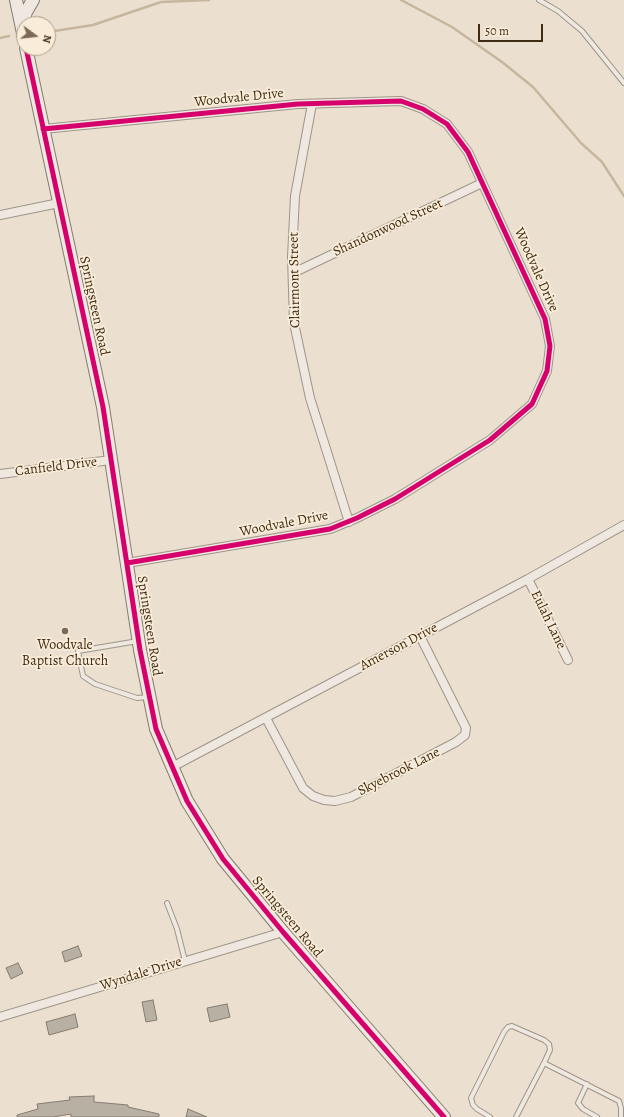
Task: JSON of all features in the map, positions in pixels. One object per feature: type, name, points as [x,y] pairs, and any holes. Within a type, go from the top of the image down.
[{"type":"street","points":[[16,0],[20,16]]},
{"type":"street","points":[[25,16],[33,0]]},
{"type":"street","name":"Springsteen Road","points":[[28,56],[103,407],[138,641],[156,730],[196,818],[223,859],[283,932],[444,1117]]},
{"type":"street","name":"Woodvale Drive","points":[[43,129],[312,104],[401,101],[423,109],[447,124],[468,152],[545,319],[550,346],[547,371],[532,404],[490,440],[395,499],[349,522],[330,529],[127,563]]},
{"type":"street","name":"Clairmont Street","points":[[312,104],[295,196],[293,273],[294,323],[310,398],[349,522]]},
{"type":"street","name":"Shandonwood Street","points":[[293,273],[482,183]]},
{"type":"street","points":[[0,215],[59,203]]},
{"type":"street","name":"Canfield Drive","points":[[0,474],[112,460]]},
{"type":"street","name":"Amerson Drive","points":[[172,767],[528,579],[624,525]]},
{"type":"street","name":"Eulah Lane","points":[[528,579],[568,660]]},
{"type":"street","name":"Skyebrook Lane","points":[[266,718],[303,788],[313,796],[324,800],[335,801],[351,796],[456,742],[465,735],[466,728],[420,636]]},
{"type":"street","name":"Wyndale Drive","points":[[0,1017],[283,932]]},
{"type":"lane","points":[[539,0],[558,11],[582,31],[624,83]]},
{"type":"lane","points":[[138,641],[78,651],[83,676],[95,684],[137,698],[148,696]]},
{"type":"lane","points":[[167,903],[177,929],[185,961]]},
{"type":"lane","points":[[490,1117],[477,1109],[473,1105],[471,1098],[506,1029],[512,1026],[544,1040],[549,1044],[550,1050],[516,1117]]},
{"type":"lane","points":[[544,1063],[619,1101],[621,1117]]},
{"type":"lane","points":[[587,1084],[578,1103],[583,1109],[597,1117]]},
{"type":"building","points":[[78,946],[82,956],[65,962],[62,952]]},
{"type":"building","points":[[18,963],[23,973],[11,979],[6,968]]},
{"type":"building","points":[[153,1000],[157,1020],[146,1022],[142,1002]]},
{"type":"building","points":[[227,1004],[230,1017],[210,1022],[207,1008]]},
{"type":"building","points":[[75,1014],[78,1027],[49,1035],[46,1022]]},
{"type":"building","points":[[94,1096],[94,1102],[128,1105],[128,1107],[159,1114],[159,1117],[71,1117],[71,1114],[53,1117],[17,1117],[17,1115],[38,1109],[37,1104],[70,1100],[69,1097]]},
{"type":"building","points":[[188,1109],[207,1117],[186,1117]]},
{"type":"waterway","points":[[56,31],[93,25],[161,2],[209,0]]},
{"type":"waterway","points":[[401,0],[452,27],[502,62],[533,87],[581,143],[602,162],[624,196]]},
{"type":"waterway","points":[[0,38],[9,36]]},
{"type":"cycle path","points":[[28,56],[103,407],[140,650],[156,729],[187,801],[223,859],[283,932],[444,1117]]},
{"type":"cycle path","points":[[43,129],[298,104],[401,101],[423,109],[447,124],[468,152],[545,319],[550,346],[547,371],[532,404],[490,440],[395,499],[357,518],[330,529],[127,563]]},
{"type":"place","name":"Woodvale Baptist Church","points":[[65,631]]}]
